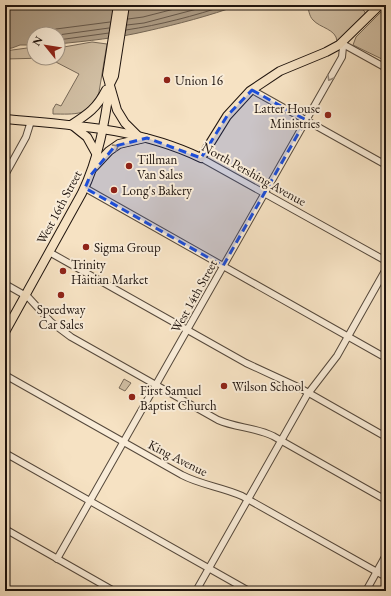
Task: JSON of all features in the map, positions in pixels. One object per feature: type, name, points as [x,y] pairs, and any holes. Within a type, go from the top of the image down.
[{"type":"main road","name":"West 16th Street","points":[[112,65],[118,5]]},
{"type":"main road","name":"West 16th Street","points":[[5,332],[85,188],[97,156],[110,84],[107,75],[112,65],[125,5]]},
{"type":"main road","points":[[201,158],[227,116],[252,90],[288,67],[326,52],[342,43],[380,5]]},
{"type":"main road","points":[[97,156],[87,137],[71,125],[94,109],[110,84]]},
{"type":"main road","points":[[110,84],[117,110],[125,123],[138,136]]},
{"type":"main road","name":"North Pershing Avenue","points":[[5,119],[71,125],[138,136],[170,145],[201,158]]},
{"type":"main road","points":[[92,169],[109,151],[119,144],[147,138]]},
{"type":"street","points":[[342,43],[386,68]]},
{"type":"street","name":"West 14th Street","points":[[57,559],[342,56],[342,43]]},
{"type":"street","points":[[252,90],[386,165]]},
{"type":"street","points":[[5,175],[26,137],[31,121]]},
{"type":"street","name":"North Pershing Avenue","points":[[201,158],[386,261]]},
{"type":"street","points":[[85,188],[386,358]]},
{"type":"street","points":[[49,252],[255,368],[309,393],[386,437]]},
{"type":"street","points":[[196,591],[281,440],[309,393],[337,356],[386,269]]},
{"type":"street","points":[[5,284],[30,299],[51,322],[63,332],[224,422],[239,427],[265,432],[386,500]]},
{"type":"street","name":"King Avenue","points":[[5,375],[190,479],[229,490],[248,499],[386,577]]},
{"type":"street","points":[[5,453],[249,591]]},
{"type":"street","points":[[5,529],[114,591]]},
{"type":"street","points":[[366,591],[386,555]]},
{"type":"highlighted area","points":[[252,90],[306,120],[223,266],[85,188],[90,176],[115,146],[147,138],[201,158],[227,116]]},
{"type":"shaded area","points":[[307,5],[359,5],[365,14],[337,41],[336,37],[331,31],[316,23],[310,15]]},
{"type":"shaded area","points":[[386,7],[386,61],[353,45],[356,37]]},
{"type":"shaded area","points":[[92,42],[107,44],[99,92],[92,106],[87,110],[75,114],[53,114],[53,109],[56,104],[61,106],[79,74],[64,66],[66,66],[66,47]]},
{"type":"shaded area","points":[[26,48],[26,58],[5,59],[5,51]]},
{"type":"shaded area","points":[[124,379],[131,383],[125,391],[119,388]]},
{"type":"water","points":[[5,5],[239,5],[170,26],[102,39],[66,43],[66,26],[26,26],[26,45],[5,49]]},
{"type":"place","name":"Union 16","points":[[167,80]]},
{"type":"place","name":"Latter House Ministries","points":[[328,115]]},
{"type":"place","name":"Tillman Van Sales","points":[[129,166]]},
{"type":"place","name":"Long's Bakery","points":[[114,190]]},
{"type":"place","name":"Sigma Group","points":[[86,247]]},
{"type":"place","name":"Trinity Haitian Market","points":[[63,271]]},
{"type":"place","name":"Speedway Car Sales","points":[[61,295]]},
{"type":"place","name":"Wilson School","points":[[224,386]]},
{"type":"place","name":"First Samuel Baptist Church","points":[[132,397]]}]
